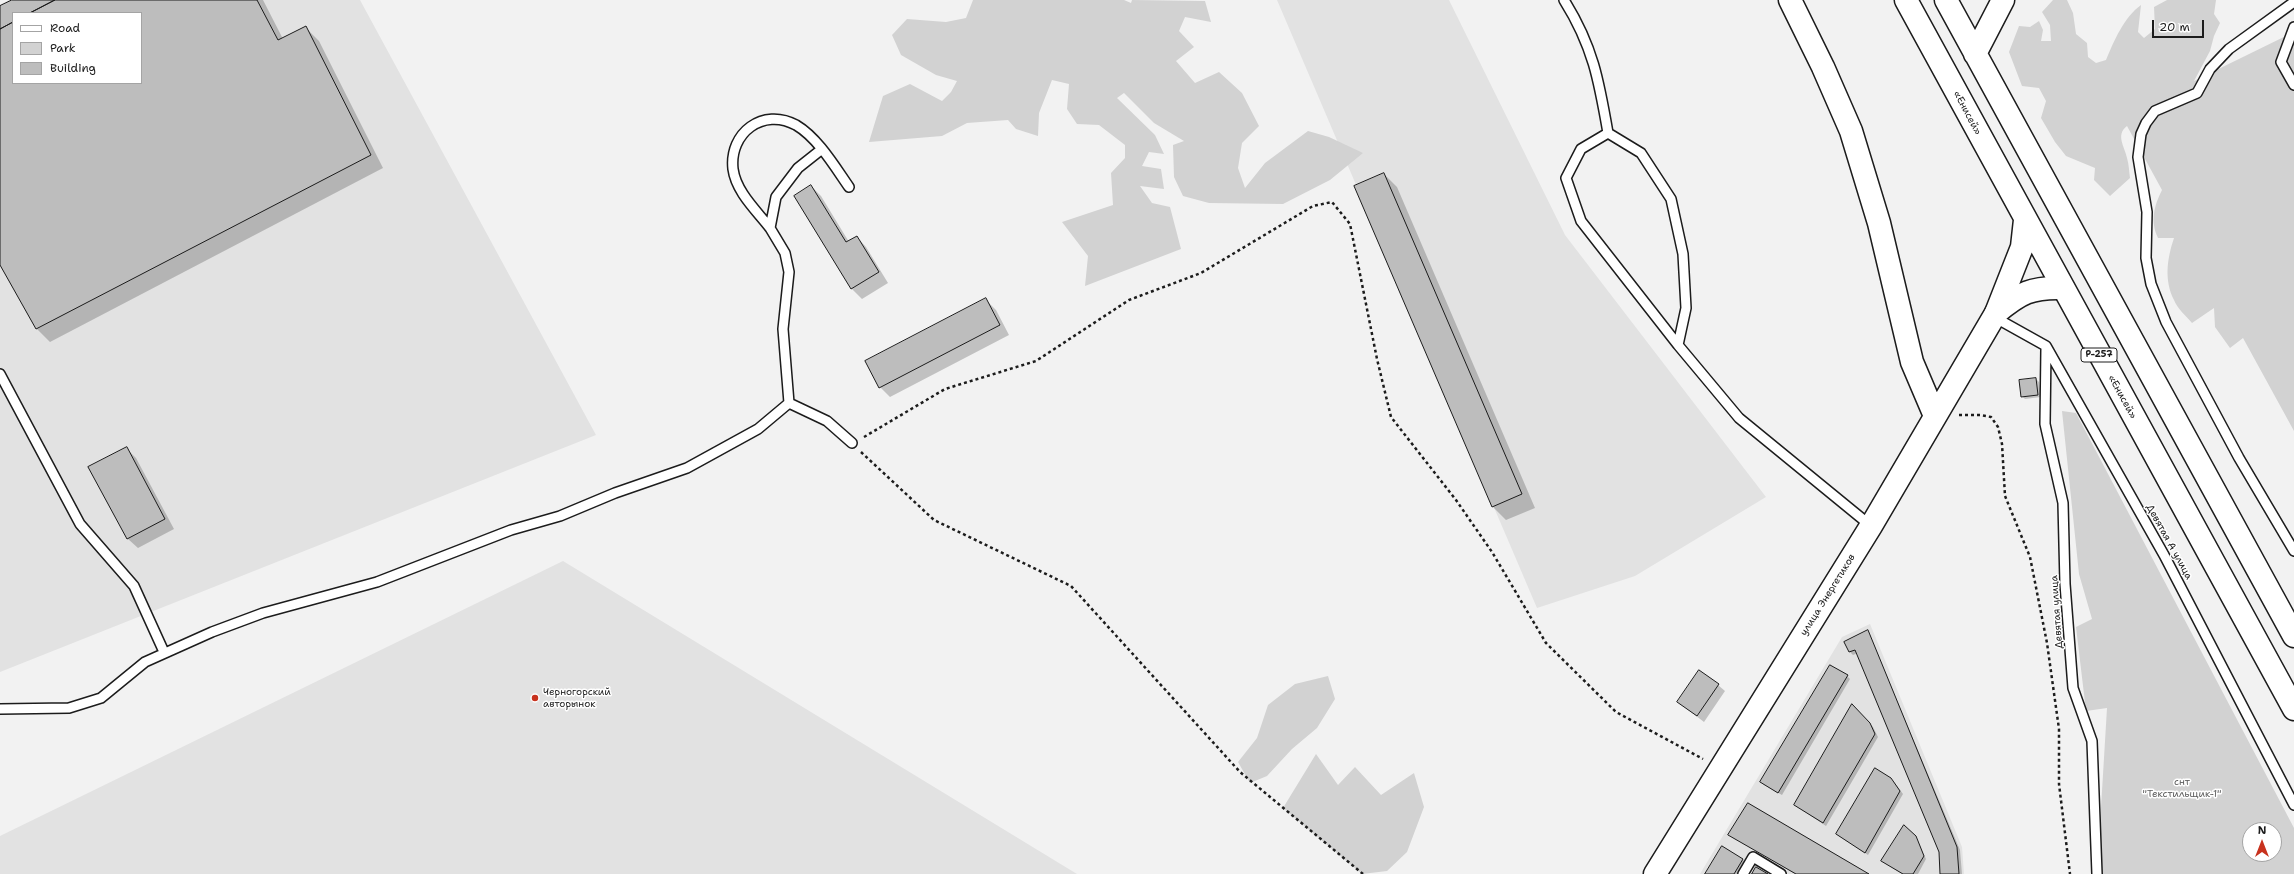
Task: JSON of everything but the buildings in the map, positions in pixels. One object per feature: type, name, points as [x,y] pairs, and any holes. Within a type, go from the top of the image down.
[{"type":"main road","points":[[1790,0],[1823,67],[1851,131],[1879,223],[1912,362],[1935,416]]},
{"type":"main road","name":"«Енисей»","points":[[1906,0],[2025,220],[2294,709]]},
{"type":"main road","points":[[1946,0],[2294,636]]},
{"type":"main road","points":[[1975,54],[2003,0]]},
{"type":"main road","points":[[1995,315],[2022,247],[2025,220]]},
{"type":"main road","points":[[1995,315],[2016,296],[2026,291],[2043,288],[2063,288]]},
{"type":"main road","name":"улица Энергетиков","points":[[1655,874],[1871,526],[1995,315]]},
{"type":"lane","points":[[1564,0],[1579,24],[1596,68],[1608,133],[1641,153],[1671,199],[1683,254],[1686,308],[1678,345]]},
{"type":"lane","points":[[2294,2],[2229,49],[2210,69],[2197,93],[2155,112],[2146,123],[2141,134],[2138,158],[2146,212],[2146,258],[2151,284],[2166,322],[2239,458],[2294,551]]},
{"type":"lane","points":[[2294,27],[2281,62],[2294,85]]},
{"type":"lane","points":[[789,404],[783,329],[789,272],[785,253],[770,228],[743,194],[733,170],[736,142],[752,124],[775,119],[796,125],[822,149],[849,187]]},
{"type":"lane","points":[[1608,133],[1581,149],[1566,178],[1581,221],[1678,345],[1739,418],[1871,526]]},
{"type":"lane","points":[[770,228],[776,197],[798,168],[822,149]]},
{"type":"lane","points":[[1995,315],[2046,346]]},
{"type":"lane","name":"Девятая А улица","points":[[2046,346],[2164,555],[2294,805]]},
{"type":"lane","name":"Девятая улица","points":[[2046,346],[2045,424],[2063,503],[2065,584],[2073,688],[2092,741],[2097,874]]},
{"type":"lane","points":[[0,374],[80,524],[134,586],[164,652]]},
{"type":"lane","points":[[789,404],[827,421],[852,443]]},
{"type":"lane","points":[[0,709],[69,708],[101,698],[145,662],[164,652],[263,613],[377,582],[511,530],[560,516],[615,493],[687,468],[758,428],[789,404]]},
{"type":"lane","points":[[1743,874],[1753,857],[1781,874]]},
{"type":"path","points":[[1363,874],[1240,772],[1071,586],[934,520],[852,443],[945,389],[1036,361],[1129,300],[1201,273],[1313,206],[1332,202],[1350,224],[1377,359],[1391,417],[1456,500],[1492,552],[1546,643],[1616,712],[1721,769]]},
{"type":"path","points":[[1935,416],[1980,415],[1991,418],[1998,427],[2002,444],[2005,496],[2030,557],[2047,643],[2059,729],[2059,784],[2070,874]]},
{"type":"shaded area","points":[[9,0],[360,0],[596,435],[0,672],[0,5]]},
{"type":"shaded area","points":[[1277,0],[1449,0],[1565,235],[1766,497],[1635,576],[1537,608]]},
{"type":"shaded area","name":"Черногорский авторынок","points":[[563,561],[1077,874],[0,874],[0,836]]},
{"type":"shaded area","points":[[1870,624],[1962,847],[1964,874],[1700,874],[1842,637]]},
{"type":"green space","points":[[973,0],[1124,0],[1131,3],[1132,0],[1205,1],[1211,22],[1185,17],[1179,31],[1194,47],[1176,61],[1195,83],[1219,72],[1242,93],[1259,126],[1242,143],[1238,168],[1245,188],[1265,163],[1308,131],[1329,137],[1363,153],[1330,180],[1283,204],[1209,203],[1183,196],[1174,177],[1173,145],[1184,141],[1154,123],[1124,93],[1117,98],[1155,135],[1164,154],[1149,152],[1142,166],[1161,169],[1164,189],[1140,186],[1152,203],[1170,207],[1181,249],[1085,286],[1088,256],[1062,222],[1113,205],[1111,173],[1125,158],[1125,145],[1099,125],[1077,124],[1067,109],[1069,84],[1052,80],[1039,113],[1038,136],[1016,129],[1008,120],[967,123],[942,136],[869,142],[883,96],[910,84],[942,101],[951,92],[957,81],[936,75],[901,55],[892,35],[907,19],[946,22],[966,18]]},
{"type":"green space","points":[[2053,0],[2067,0],[2073,13],[2076,34],[2087,43],[2088,57],[2096,63],[2106,60],[2116,37],[2129,16],[2141,5],[2138,32],[2144,38],[2155,29],[2154,7],[2167,0],[2216,0],[2214,14],[2220,23],[2214,36],[2210,51],[2194,81],[2294,32],[2294,431],[2243,338],[2230,348],[2215,327],[2214,308],[2192,323],[2175,303],[2168,277],[2168,262],[2174,238],[2158,238],[2154,226],[2155,208],[2162,190],[2127,126],[2123,130],[2121,137],[2128,161],[2130,178],[2110,196],[2094,180],[2095,168],[2066,156],[2055,142],[2041,118],[2046,101],[2039,88],[2022,86],[2009,52],[2019,26],[2030,27],[2039,21],[2043,30],[2041,41],[2051,41],[2050,25],[2042,12]]},
{"type":"green space","name":"снт \"Текстильщик-1\"","points":[[2062,411],[2076,413],[2294,828],[2294,874],[2097,874],[2107,708],[2086,711],[2076,627],[2092,619],[2079,574]]},
{"type":"green space","points":[[1328,676],[1335,699],[1317,728],[1292,749],[1267,776],[1250,783],[1238,762],[1257,738],[1268,705],[1295,684]]},
{"type":"green space","points":[[1316,754],[1338,785],[1355,767],[1381,795],[1414,773],[1424,807],[1407,852],[1387,871],[1362,874],[1283,808]]},
{"type":"place","name":"Черногорский авторынок","points":[[535,698]]}]
